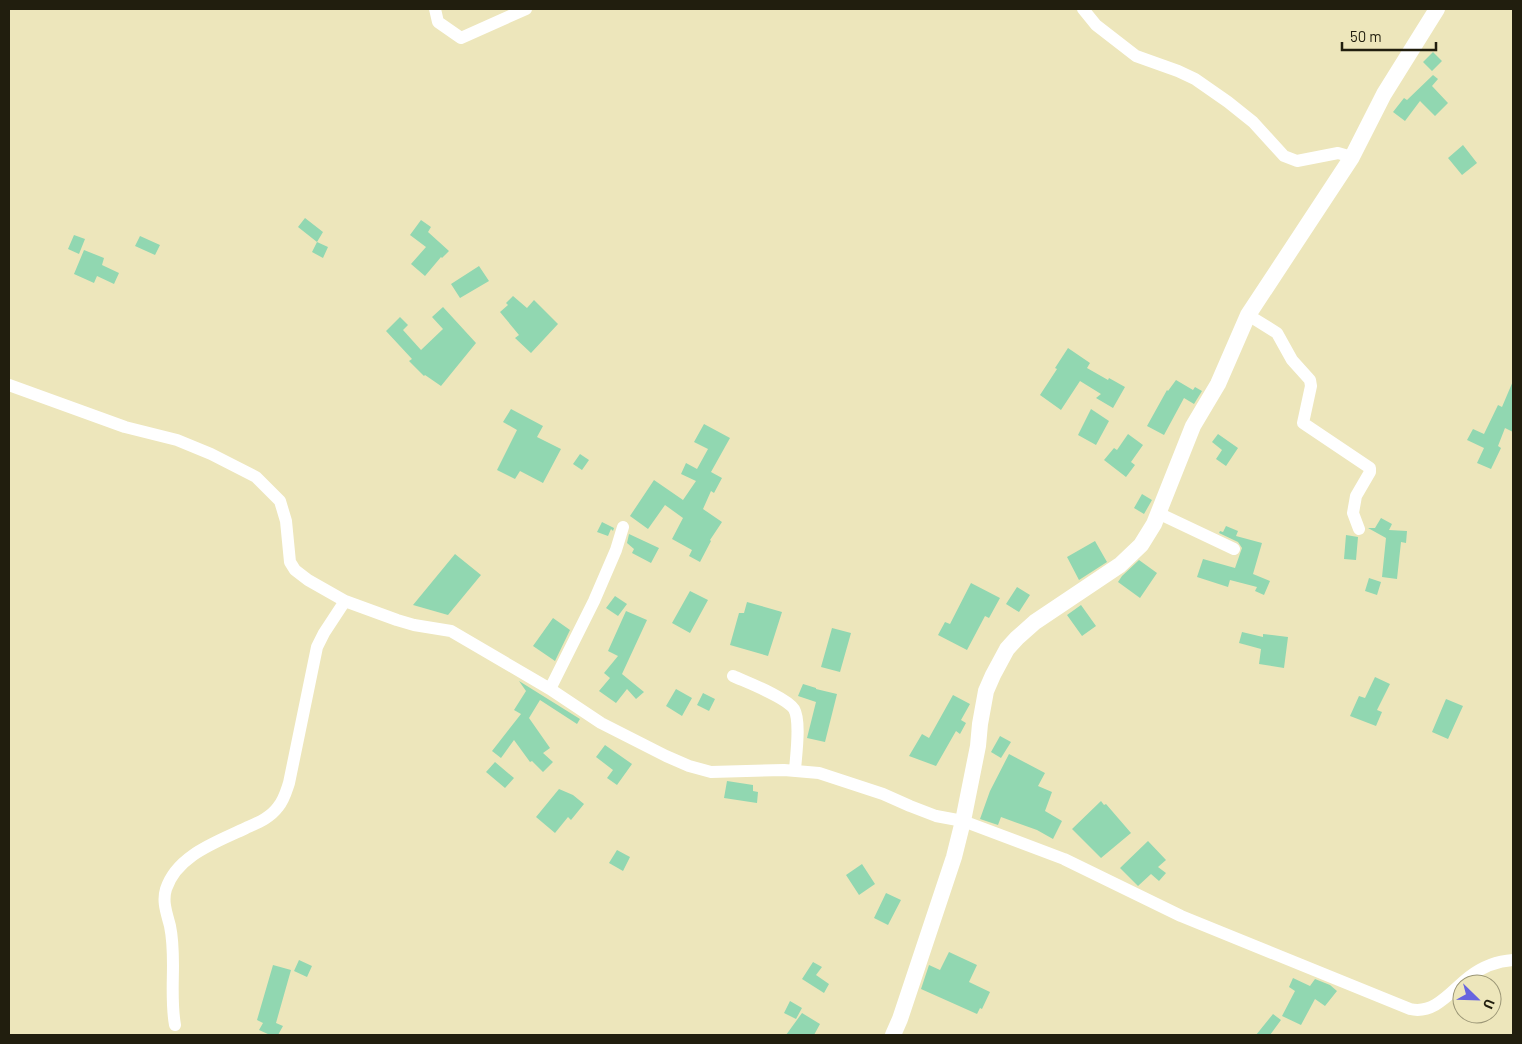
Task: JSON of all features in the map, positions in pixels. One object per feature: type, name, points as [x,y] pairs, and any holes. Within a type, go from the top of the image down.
[{"type":"main road","points":[[893,1035],[954,857],[978,746],[986,691],[1001,660],[1017,638],[1035,622],[1103,577],[1141,545],[1148,536],[1193,426],[1218,384],[1248,315],[1352,157],[1384,94],[1437,9]]},
{"type":"street","points":[[435,9],[438,22],[462,38],[526,9]]},
{"type":"street","points":[[1083,9],[1096,25],[1136,56],[1195,79],[1228,102],[1253,122],[1284,156],[1297,161],[1338,153],[1352,157]]},
{"type":"street","points":[[1248,315],[1276,333],[1292,360],[1310,380],[1311,386],[1302,423],[1370,468],[1370,472],[1356,496],[1353,513],[1358,529]]},
{"type":"street","points":[[9,385],[125,427],[177,440],[211,454],[256,477],[280,501],[284,510],[288,554],[292,566],[308,580],[345,601],[414,625],[451,631],[550,689],[601,723],[688,766],[711,772],[795,770],[819,773],[883,794],[936,816],[963,821],[1064,859],[1181,916],[1416,1011],[1430,1008],[1437,1004],[1477,972],[1488,966],[1513,960]]},
{"type":"street","points":[[1158,514],[1234,549]]},
{"type":"street","points":[[550,689],[594,601],[616,550],[623,526]]},
{"type":"street","points":[[175,1025],[172,1004],[172,942],[164,901],[169,882],[182,864],[194,855],[264,820],[277,808],[284,798],[289,783],[317,648],[324,633],[345,601]]},
{"type":"street","points":[[733,676],[786,701],[794,709],[797,719],[795,770]]},
{"type":"building","points":[[1433,52],[1442,61],[1432,71],[1423,62]]},
{"type":"building","points":[[1433,75],[1438,79],[1432,86],[1448,103],[1435,116],[1420,101],[1405,121],[1393,112],[1404,98],[1407,100]]},
{"type":"building","points":[[1463,145],[1477,163],[1462,175],[1448,158]]},
{"type":"building","points":[[305,218],[323,232],[317,242],[298,227]]},
{"type":"building","points":[[421,220],[431,227],[428,232],[449,251],[441,257],[425,276],[411,264],[426,247],[410,235]]},
{"type":"building","points":[[74,235],[85,239],[79,254],[68,249]]},
{"type":"building","points":[[140,236],[160,245],[155,255],[135,246]]},
{"type":"building","points":[[317,242],[328,247],[323,258],[312,252]]},
{"type":"building","points":[[84,250],[104,258],[102,265],[119,273],[114,284],[97,276],[94,283],[74,274]]},
{"type":"building","points":[[479,266],[489,281],[460,298],[451,284]]},
{"type":"building","points":[[513,296],[527,308],[534,300],[558,324],[531,353],[515,338],[519,335],[500,312],[508,305],[506,303]]},
{"type":"building","points":[[443,307],[476,343],[441,386],[424,376],[409,361],[412,359],[386,331],[400,317],[408,325],[403,330],[421,350],[443,329],[432,317]]},
{"type":"building","points":[[1068,348],[1090,363],[1087,368],[1125,387],[1113,408],[1096,398],[1101,394],[1080,381],[1061,410],[1040,395]]},
{"type":"building","points":[[1176,380],[1193,390],[1195,387],[1202,391],[1194,404],[1184,398],[1164,435],[1147,426],[1167,390]]},
{"type":"building","points":[[1513,381],[1513,432],[1505,428],[1498,446],[1501,448],[1491,469],[1477,463],[1484,448],[1467,440],[1473,429],[1484,434],[1498,405],[1502,407]]},
{"type":"building","points":[[511,409],[543,426],[537,437],[561,449],[543,483],[520,471],[515,479],[497,470],[517,430],[503,422]]},
{"type":"building","points":[[1091,409],[1109,421],[1096,445],[1078,435]]},
{"type":"building","points":[[704,424],[730,438],[711,472],[722,478],[714,493],[711,491],[703,509],[722,522],[710,540],[700,562],[689,556],[692,550],[672,539],[683,518],[665,505],[648,529],[630,516],[654,480],[683,500],[696,481],[681,474],[686,463],[697,469],[708,449],[694,442]]},
{"type":"building","points":[[1128,434],[1143,445],[1131,462],[1135,465],[1126,477],[1104,460],[1114,448],[1117,450]]},
{"type":"building","points":[[1218,434],[1238,448],[1226,466],[1216,459],[1222,450],[1212,442]]},
{"type":"building","points":[[580,454],[589,460],[582,470],[573,464]]},
{"type":"building","points":[[1142,494],[1152,500],[1144,514],[1134,508]]},
{"type":"building","points":[[1381,518],[1392,524],[1389,530],[1407,531],[1406,543],[1401,542],[1397,579],[1382,577],[1386,538],[1368,528],[1375,528]]},
{"type":"building","points":[[602,522],[614,528],[613,531],[611,529],[608,536],[597,532]]},
{"type":"building","points":[[1226,526],[1238,531],[1236,536],[1262,543],[1253,574],[1270,581],[1264,595],[1255,591],[1257,587],[1230,580],[1228,587],[1197,577],[1203,559],[1235,568],[1242,548],[1238,542],[1219,533],[1220,531],[1223,532]]},
{"type":"building","points":[[629,534],[659,548],[651,563],[632,553],[634,549],[627,543]]},
{"type":"building","points":[[1346,535],[1358,537],[1356,560],[1344,559]]},
{"type":"building","points":[[1095,541],[1107,562],[1079,580],[1067,557]]},
{"type":"building","points":[[455,554],[481,575],[448,615],[413,605]]},
{"type":"building","points":[[1139,560],[1157,573],[1140,598],[1118,582]]},
{"type":"building","points":[[1369,578],[1381,582],[1377,595],[1365,591]]},
{"type":"building","points":[[971,583],[1000,598],[989,618],[985,616],[967,650],[938,635],[945,622],[950,624]]},
{"type":"building","points":[[1017,587],[1030,595],[1019,612],[1006,604]]},
{"type":"building","points":[[690,591],[708,600],[690,633],[672,623]]},
{"type":"building","points":[[615,596],[627,604],[618,616],[606,608]]},
{"type":"building","points":[[747,602],[782,612],[768,656],[730,645],[739,613],[744,613]]},
{"type":"building","points":[[1081,605],[1096,626],[1082,636],[1067,615]]},
{"type":"building","points":[[626,611],[647,620],[622,674],[644,692],[636,699],[627,689],[616,703],[599,691],[610,678],[604,673],[618,656],[608,651]]},
{"type":"building","points":[[553,618],[570,630],[555,661],[533,646]]},
{"type":"building","points":[[832,628],[851,633],[840,672],[821,667]]},
{"type":"building","points":[[1242,632],[1263,637],[1263,634],[1288,637],[1284,668],[1259,664],[1261,649],[1239,643]]},
{"type":"building","points":[[1375,677],[1390,684],[1377,710],[1382,712],[1376,726],[1350,716],[1359,696],[1365,698]]},
{"type":"building","points":[[519,681],[580,719],[577,724],[540,700],[529,718],[550,748],[543,753],[553,762],[543,772],[532,761],[530,762],[514,740],[501,758],[492,751],[521,714],[514,710],[526,691]]},
{"type":"building","points":[[803,684],[837,694],[825,742],[807,738],[816,702],[798,696]]},
{"type":"building","points":[[676,689],[692,698],[682,716],[666,706]]},
{"type":"building","points":[[703,693],[715,699],[709,711],[697,705]]},
{"type":"building","points":[[953,695],[970,704],[961,720],[966,723],[960,734],[956,731],[936,766],[909,756],[922,734],[929,738]]},
{"type":"building","points":[[1446,699],[1463,706],[1448,739],[1432,732]]},
{"type":"building","points":[[1000,736],[1011,742],[1001,758],[991,752]]},
{"type":"building","points":[[605,745],[632,764],[617,785],[607,778],[613,770],[596,757]]},
{"type":"building","points":[[1009,754],[1045,773],[1038,786],[1052,792],[1045,811],[1062,821],[1053,839],[1037,830],[1001,817],[998,825],[980,819],[990,791]]},
{"type":"building","points":[[495,762],[514,778],[505,788],[486,772]]},
{"type":"building","points":[[727,781],[753,785],[753,791],[758,792],[757,803],[724,798]]},
{"type":"building","points":[[559,789],[573,795],[584,804],[571,820],[568,817],[555,833],[536,817]]},
{"type":"building","points":[[1101,801],[1104,805],[1106,804],[1131,833],[1101,858],[1072,829]]},
{"type":"building","points":[[1148,841],[1166,860],[1158,867],[1166,873],[1159,881],[1151,874],[1138,886],[1120,868]]},
{"type":"building","points":[[617,850],[630,857],[623,871],[609,863]]},
{"type":"building","points":[[862,864],[875,884],[859,895],[846,875]]},
{"type":"building","points":[[886,893],[901,900],[888,925],[874,918]]},
{"type":"building","points":[[949,952],[977,965],[969,982],[990,992],[982,1009],[980,1008],[977,1014],[921,989],[929,965],[940,970]]},
{"type":"building","points":[[299,960],[312,966],[307,977],[294,971]]},
{"type":"building","points":[[813,962],[822,967],[816,975],[829,984],[824,993],[802,979]]},
{"type":"building","points":[[273,965],[291,970],[276,1023],[283,1026],[278,1035],[270,1035],[259,1030],[263,1023],[257,1020]]},
{"type":"building","points":[[1293,978],[1310,986],[1315,979],[1330,985],[1337,991],[1325,1006],[1315,999],[1301,1025],[1282,1016],[1295,991],[1289,987]]},
{"type":"building","points":[[790,1001],[802,1008],[796,1019],[784,1013]]},
{"type":"building","points":[[802,1013],[820,1024],[814,1035],[786,1035]]},
{"type":"building","points":[[1273,1014],[1281,1020],[1270,1035],[1256,1035]]}]
